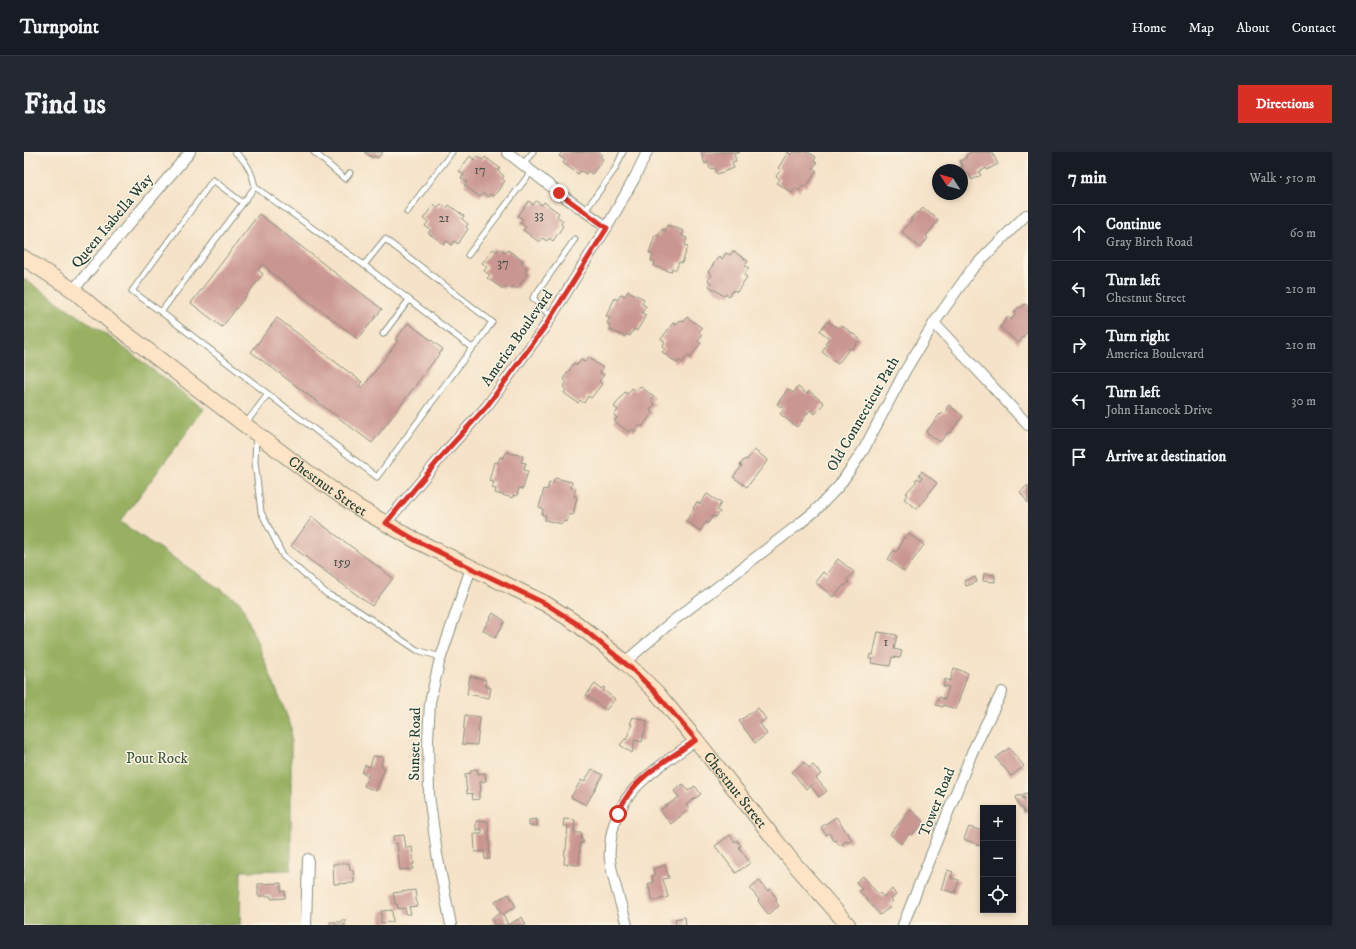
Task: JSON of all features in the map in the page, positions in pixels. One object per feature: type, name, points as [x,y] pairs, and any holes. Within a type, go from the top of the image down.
[{"type":"main road","name":"Chestnut Street","points":[[24,258],[73,290],[112,323],[250,429],[357,507],[417,541],[546,604],[576,623],[625,662],[656,693],[696,740],[791,860],[848,925]]},
{"type":"street","name":"Queen Isabella Way","points":[[73,290],[190,152]]},
{"type":"street","points":[[507,152],[531,172],[607,228]]},
{"type":"street","name":"America Boulevard","points":[[386,523],[447,450],[487,406],[551,317],[607,228],[647,152]]},
{"type":"street","name":"Old Connecticut Path","points":[[625,662],[669,624],[804,520],[839,486],[864,449],[904,372],[934,323],[972,269],[1026,215]]},
{"type":"street","points":[[934,323],[1028,425]]},
{"type":"street","name":"Sunset Road","points":[[451,925],[437,854],[428,777],[430,702],[441,657],[471,568]]},
{"type":"street","name":"Tower Road","points":[[903,925],[973,750],[1002,692]]},
{"type":"street","points":[[627,925],[613,877],[610,858],[612,828],[624,801],[634,787],[646,776],[696,740]]},
{"type":"street","points":[[306,925],[308,859]]},
{"type":"lane","points":[[235,152],[243,159],[252,173],[256,187],[364,265],[472,348]]},
{"type":"lane","points":[[314,152],[345,179],[350,173]]},
{"type":"lane","points":[[407,212],[452,152]]},
{"type":"lane","points":[[522,164],[532,152]]},
{"type":"lane","points":[[584,211],[615,169],[623,152]]},
{"type":"lane","points":[[468,255],[531,172]]},
{"type":"lane","points":[[243,203],[213,180],[132,291],[377,477],[472,348],[478,343],[492,322],[385,238],[364,265]]},
{"type":"lane","points":[[161,312],[256,187]]},
{"type":"lane","points":[[551,317],[533,298],[575,239]]},
{"type":"lane","points":[[383,334],[409,300]]},
{"type":"lane","points":[[268,394],[250,429],[261,512],[283,556],[327,594],[351,606],[417,650],[441,657]]},
{"type":"green space","name":"Pout Rock","points":[[24,279],[111,338],[204,409],[120,522],[241,603],[291,726],[291,870],[241,871],[240,925],[24,925]]},
{"type":"building","points":[[364,152],[383,152],[378,158],[374,156],[373,158]]},
{"type":"building","points":[[562,152],[600,152],[602,154],[600,157],[603,159],[592,174],[588,171],[586,174],[581,171],[578,174],[563,163],[565,160],[559,156]]},
{"type":"building","points":[[701,152],[740,152],[734,154],[736,161],[732,162],[734,168],[717,174],[715,168],[710,169],[708,162],[705,164]]},
{"type":"building","points":[[788,152],[791,155],[793,152],[808,152],[816,157],[814,161],[817,163],[813,168],[817,171],[806,187],[803,185],[799,191],[796,188],[792,193],[777,183],[780,179],[776,176],[781,170],[778,168]]},
{"type":"building","points":[[971,152],[992,152],[998,164],[987,170],[986,168],[979,172],[981,175],[972,180],[968,173],[968,164],[962,164],[960,161],[967,157],[966,155]]},
{"type":"building","points":[[470,156],[474,160],[477,156],[483,160],[485,157],[500,168],[498,171],[504,176],[502,179],[505,181],[494,196],[490,194],[488,197],[483,193],[480,197],[464,185],[467,182],[461,178],[464,175],[459,171]]},
{"type":"building","points":[[529,201],[533,205],[536,201],[542,205],[544,202],[559,213],[557,216],[563,221],[561,224],[563,226],[553,241],[549,238],[547,241],[542,238],[539,242],[523,230],[526,227],[520,223],[523,219],[518,216]]},
{"type":"building","points":[[434,204],[438,208],[441,204],[447,208],[449,205],[464,216],[462,219],[468,224],[466,227],[468,229],[458,244],[454,241],[452,245],[447,241],[444,244],[428,233],[431,230],[425,226],[428,222],[423,219]]},
{"type":"building","points":[[923,208],[935,216],[934,217],[938,221],[926,236],[928,238],[920,248],[902,232],[912,220],[910,219]]},
{"type":"building","points":[[259,214],[382,309],[358,339],[268,270],[269,269],[263,264],[258,270],[263,274],[222,327],[191,303]]},
{"type":"building","points":[[667,225],[684,231],[682,236],[687,238],[685,245],[688,246],[682,263],[679,262],[676,270],[672,268],[671,272],[654,266],[655,262],[651,261],[653,255],[649,253],[655,235],[659,236],[661,229],[665,231]]},
{"type":"building","points":[[493,249],[497,252],[500,249],[506,253],[508,250],[523,261],[521,264],[527,268],[525,272],[527,274],[517,289],[513,286],[511,289],[506,286],[503,289],[487,278],[490,275],[484,271],[487,267],[482,263]]},
{"type":"building","points":[[733,251],[748,261],[745,266],[749,268],[744,275],[747,277],[737,292],[734,290],[729,296],[726,294],[724,296],[709,286],[711,283],[708,280],[712,275],[708,272],[719,256],[722,259],[726,253],[730,255]]},
{"type":"building","points":[[628,291],[644,299],[642,304],[646,306],[642,313],[646,315],[637,331],[634,329],[630,336],[626,334],[625,337],[609,329],[610,325],[607,323],[610,318],[606,316],[615,298],[618,300],[621,294],[625,296]]},
{"type":"building","points":[[1025,304],[1028,306],[1028,331],[1018,343],[1000,327],[1008,317],[1011,320],[1019,307],[1020,308]]},
{"type":"building","points":[[687,317],[702,328],[699,332],[702,335],[698,341],[701,343],[690,358],[687,356],[682,363],[679,360],[677,363],[662,352],[665,349],[662,347],[665,341],[661,339],[673,323],[676,325],[680,320],[684,322]]},
{"type":"building","points":[[277,318],[362,382],[359,385],[362,388],[398,341],[395,340],[408,323],[443,349],[372,443],[251,352]]},
{"type":"building","points":[[827,321],[838,328],[841,325],[860,339],[852,349],[850,348],[838,364],[822,352],[827,345],[825,344],[829,338],[820,331]]},
{"type":"building","points":[[588,357],[603,368],[600,373],[604,375],[599,381],[602,384],[591,398],[588,396],[584,403],[580,400],[578,403],[564,393],[566,389],[563,387],[567,382],[563,379],[574,363],[577,365],[581,360],[585,362]]},
{"type":"building","points":[[640,386],[654,397],[651,401],[655,404],[650,410],[653,412],[642,427],[639,425],[635,431],[631,429],[629,432],[614,421],[617,418],[614,415],[618,410],[614,407],[625,392],[628,394],[632,388],[636,391]]},
{"type":"building","points":[[798,387],[807,394],[809,391],[824,403],[815,414],[810,410],[797,427],[780,414],[784,409],[777,404],[788,389],[793,393]]},
{"type":"building","points":[[949,405],[963,416],[950,433],[948,432],[940,442],[926,432],[940,414],[941,415],[944,412],[946,413],[948,410],[946,409]]},
{"type":"building","points":[[754,450],[768,460],[747,487],[733,477],[742,466],[740,465],[745,459],[747,460]]},
{"type":"building","points":[[506,452],[523,456],[521,462],[526,463],[524,470],[528,471],[523,489],[519,488],[517,496],[513,495],[513,498],[495,493],[496,489],[492,488],[494,482],[489,481],[494,462],[498,463],[500,457],[504,458]]},
{"type":"building","points":[[922,471],[937,483],[917,509],[904,499],[908,494],[906,493],[917,481],[915,480],[917,478],[920,480],[923,478],[919,475]]},
{"type":"building","points":[[555,478],[572,482],[571,488],[576,489],[574,496],[577,497],[573,515],[569,514],[567,522],[563,521],[562,524],[545,520],[546,516],[542,515],[543,509],[539,507],[544,489],[547,490],[549,483],[553,484]]},
{"type":"building","points":[[1028,485],[1028,503],[1020,492]]},
{"type":"building","points":[[707,494],[721,503],[717,510],[720,512],[716,517],[713,516],[708,523],[706,522],[700,531],[686,521],[697,502],[700,504]]},
{"type":"building","points":[[312,517],[393,578],[372,606],[291,546]]},
{"type":"building","points":[[909,534],[924,545],[904,572],[888,559],[894,550],[896,552],[904,537],[906,538]]},
{"type":"building","points":[[838,559],[854,572],[847,580],[849,582],[845,586],[844,585],[833,597],[815,582],[823,572],[826,575]]},
{"type":"building","points":[[984,574],[995,575],[995,582],[983,581]]},
{"type":"building","points":[[975,577],[977,582],[966,586],[964,581]]},
{"type":"building","points":[[493,613],[505,621],[495,638],[483,630]]},
{"type":"building","points":[[878,632],[897,635],[894,649],[902,651],[900,658],[892,657],[890,666],[871,663],[872,659],[869,659],[870,654],[873,655]]},
{"type":"building","points":[[954,668],[968,673],[956,709],[943,705],[943,707],[936,705],[939,697],[945,699],[949,687],[943,686],[945,679],[950,681]]},
{"type":"building","points":[[470,676],[486,680],[485,686],[491,688],[489,698],[467,694]]},
{"type":"building","points":[[595,684],[601,689],[603,687],[605,688],[603,690],[615,699],[606,710],[586,695]]},
{"type":"building","points":[[758,708],[766,719],[760,723],[767,734],[755,743],[739,721]]},
{"type":"building","points":[[465,715],[480,717],[477,745],[462,744]]},
{"type":"building","points":[[633,717],[647,721],[642,742],[635,740],[632,753],[620,745],[625,739],[626,740]]},
{"type":"building","points":[[1009,748],[1024,766],[1011,776],[996,758]]},
{"type":"building","points":[[373,756],[383,757],[381,766],[385,768],[376,791],[364,786],[368,775],[362,773],[365,765],[370,767]]},
{"type":"building","points":[[804,762],[809,768],[813,765],[821,774],[816,778],[827,791],[819,797],[810,785],[806,789],[792,772]]},
{"type":"building","points":[[477,769],[478,774],[485,773],[486,781],[480,782],[481,792],[479,792],[479,799],[473,800],[472,793],[467,794],[465,774],[471,773],[471,770]]},
{"type":"building","points":[[592,769],[603,775],[586,805],[571,797],[581,780],[584,782]]},
{"type":"building","points":[[683,784],[688,791],[695,786],[701,794],[686,805],[689,809],[671,824],[660,810],[679,797],[674,791]]},
{"type":"building","points":[[1028,793],[1028,812],[1024,813],[1022,807],[1020,808],[1016,797],[1021,795],[1023,799],[1025,799],[1023,794]]},
{"type":"building","points":[[911,810],[924,822],[912,835],[910,833],[901,844],[890,834]]},
{"type":"building","points":[[836,817],[852,840],[848,843],[846,841],[840,846],[836,840],[834,841],[829,833],[826,835],[821,827]]},
{"type":"building","points":[[537,819],[537,826],[529,826],[529,820]]},
{"type":"building","points":[[564,819],[575,820],[574,833],[582,833],[581,840],[583,840],[583,843],[580,843],[579,865],[564,864],[568,826],[563,826]]},
{"type":"building","points":[[476,821],[488,821],[490,859],[485,859],[484,851],[475,852],[474,834],[482,834],[482,829],[476,830]]},
{"type":"building","points":[[969,827],[980,830],[980,846],[964,839]]},
{"type":"building","points":[[404,835],[406,848],[412,847],[414,864],[412,864],[413,869],[400,870],[397,843],[394,844],[393,836]]},
{"type":"building","points":[[730,835],[735,842],[737,840],[741,846],[739,847],[750,863],[736,873],[715,846]]},
{"type":"building","points":[[349,863],[350,870],[353,870],[354,883],[334,884],[333,864]]},
{"type":"building","points":[[665,865],[669,878],[663,879],[668,897],[653,901],[648,884],[653,882],[652,876],[655,875],[653,869]]},
{"type":"building","points":[[947,870],[953,872],[951,878],[959,880],[955,893],[941,889]]},
{"type":"building","points":[[863,876],[878,894],[880,893],[883,897],[892,889],[896,895],[891,899],[893,901],[890,904],[891,906],[880,915],[859,891],[862,889],[856,882]]},
{"type":"building","points":[[759,880],[767,891],[770,889],[777,899],[775,900],[779,906],[768,914],[750,888]]},
{"type":"building","points":[[281,883],[281,891],[285,891],[285,898],[271,899],[271,896],[258,896],[258,884]]},
{"type":"building","points":[[415,890],[417,906],[409,907],[411,914],[406,914],[405,908],[398,909],[397,904],[395,904],[393,893]]},
{"type":"building","points":[[509,894],[516,907],[503,914],[508,925],[493,925],[495,924],[492,918],[501,913],[495,901]]},
{"type":"building","points":[[392,910],[393,922],[381,923],[381,911]]},
{"type":"building","points":[[522,917],[526,925],[508,925]]},
{"type":"building","points":[[685,917],[686,925],[676,925],[675,919]]},
{"type":"building","points":[[342,920],[345,920],[345,925],[330,925],[330,922],[342,922]]},
{"type":"route","points":[[559,193],[607,228],[544,328],[487,406],[447,450],[386,523],[417,541],[546,604],[576,623],[625,662],[656,693],[696,740],[646,776],[634,787],[624,801],[618,814]]}]
